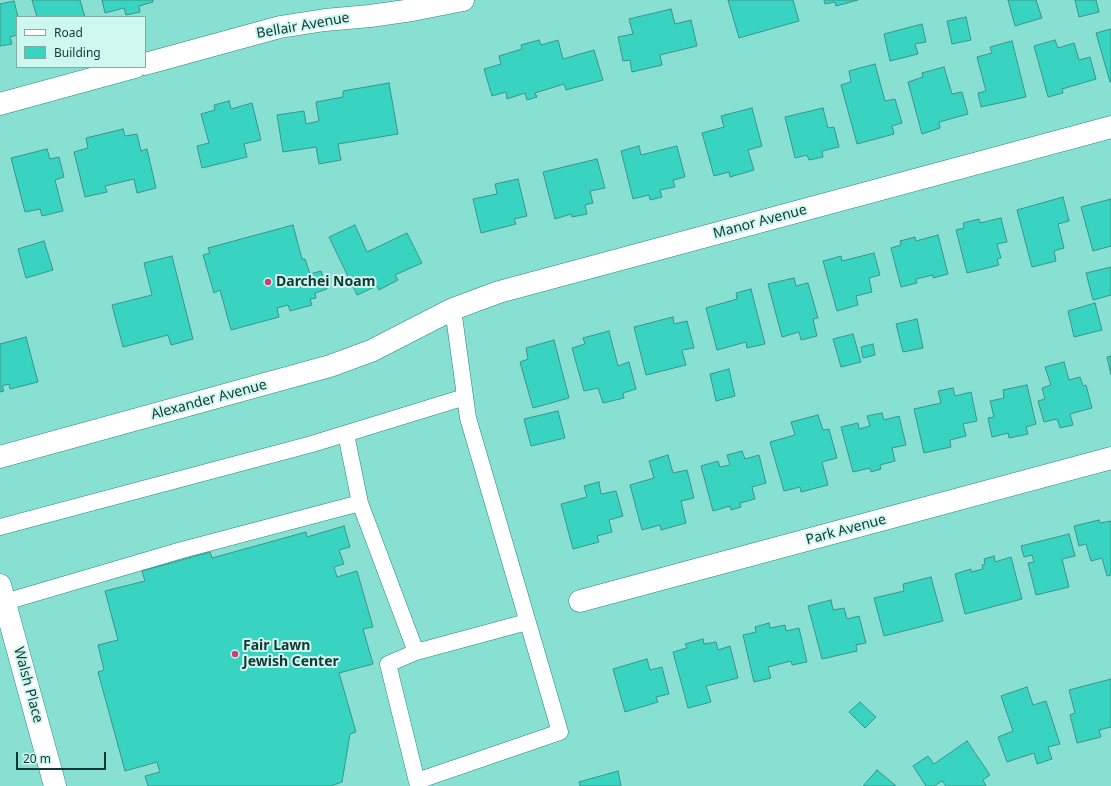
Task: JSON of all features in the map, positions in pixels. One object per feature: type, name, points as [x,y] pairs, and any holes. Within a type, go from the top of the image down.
[{"type":"street","name":"Bellair Avenue","points":[[146,64],[280,28],[325,20],[370,16],[411,5],[464,0]]},
{"type":"street","points":[[0,104],[131,68]]},
{"type":"street","name":"Manor Avenue","points":[[413,329],[453,309],[499,292],[1111,127]]},
{"type":"street","name":"Alexander Avenue","points":[[0,457],[330,366],[371,351],[413,329]]},
{"type":"street","name":"Park Avenue","points":[[580,601],[1111,458]]},
{"type":"street","name":"Walsh Place","points":[[2,594],[55,786]]},
{"type":"lane","points":[[453,309],[468,418],[560,732],[417,784],[388,664],[416,652],[527,622]]},
{"type":"lane","points":[[0,527],[312,444],[465,397]]},
{"type":"lane","points":[[346,434],[360,503],[416,652]]},
{"type":"lane","points":[[2,594],[182,550],[360,503]]},
{"type":"building","points":[[32,0],[80,0],[85,16],[37,16]]},
{"type":"building","points":[[102,0],[153,0],[153,2],[139,6],[140,12],[126,15],[124,8],[105,13]]},
{"type":"building","points":[[728,0],[793,0],[799,21],[739,38]]},
{"type":"building","points":[[824,0],[858,0],[836,6],[835,2],[825,4]]},
{"type":"building","points":[[1008,0],[1036,0],[1042,18],[1015,26]]},
{"type":"building","points":[[1075,0],[1096,0],[1099,12],[1079,17]]},
{"type":"building","points":[[14,1],[18,16],[16,16],[16,35],[10,37],[12,44],[0,46],[0,4]]},
{"type":"building","points":[[671,9],[675,24],[691,20],[697,46],[660,55],[662,65],[632,72],[630,60],[623,61],[618,37],[633,34],[629,19]]},
{"type":"building","points":[[966,17],[971,40],[952,44],[947,21]]},
{"type":"building","points":[[922,24],[926,42],[915,44],[918,54],[890,61],[884,34]]},
{"type":"building","points":[[1111,29],[1111,82],[1110,82],[1096,33]]},
{"type":"building","points":[[539,40],[541,45],[558,40],[563,59],[594,50],[603,80],[566,90],[564,84],[535,93],[537,97],[527,100],[525,93],[507,99],[506,92],[492,96],[484,69],[501,64],[499,56],[522,49],[521,45]]},
{"type":"building","points":[[1055,40],[1058,48],[1074,43],[1079,60],[1090,57],[1096,79],[1062,89],[1063,93],[1048,97],[1034,46]]},
{"type":"building","points":[[1012,41],[1026,97],[981,107],[978,93],[986,91],[977,57],[992,53],[990,47]]},
{"type":"building","points":[[875,64],[885,101],[895,99],[902,123],[892,126],[894,134],[857,144],[841,85],[851,82],[849,71]]},
{"type":"building","points":[[944,67],[952,94],[962,92],[968,114],[939,122],[940,128],[922,134],[908,82],[923,77],[922,73]]},
{"type":"building","points":[[389,83],[398,134],[338,144],[341,160],[319,164],[316,147],[283,152],[277,115],[304,111],[306,124],[319,121],[316,102],[343,97],[343,91]]},
{"type":"building","points":[[229,101],[231,109],[252,103],[261,140],[244,144],[247,157],[202,168],[197,146],[209,143],[201,114],[215,110],[214,105]]},
{"type":"building","points":[[752,108],[762,146],[748,150],[754,170],[730,177],[729,172],[714,176],[702,133],[724,127],[721,116]]},
{"type":"building","points":[[823,108],[828,128],[834,127],[839,147],[822,151],[823,157],[809,160],[807,155],[795,158],[785,117]]},
{"type":"building","points":[[123,129],[125,136],[137,134],[141,151],[147,149],[156,188],[137,193],[134,179],[105,186],[107,192],[85,197],[74,152],[88,148],[86,138]]},
{"type":"building","points":[[639,146],[641,155],[677,146],[685,177],[673,180],[675,187],[660,190],[662,197],[650,200],[649,195],[633,199],[621,151]]},
{"type":"building","points":[[47,149],[50,159],[59,157],[64,177],[55,180],[63,211],[42,216],[40,209],[25,212],[11,158]]},
{"type":"building","points":[[597,159],[605,188],[590,191],[593,203],[585,205],[587,214],[572,217],[571,214],[555,219],[543,172]]},
{"type":"building","points":[[518,179],[527,216],[514,219],[516,224],[481,233],[473,199],[497,194],[495,184]]},
{"type":"building","points":[[1063,197],[1069,221],[1058,224],[1064,248],[1054,251],[1056,261],[1032,267],[1017,210]]},
{"type":"building","points":[[1111,199],[1111,246],[1093,251],[1081,207]]},
{"type":"building","points":[[1001,218],[1007,242],[997,244],[1001,258],[997,259],[999,265],[967,273],[956,230],[964,228],[963,223],[979,219],[980,223]]},
{"type":"building","name":"Darchei Noam","points":[[293,225],[302,259],[305,259],[310,274],[321,271],[327,289],[315,293],[316,298],[310,299],[312,305],[290,311],[288,305],[277,308],[279,317],[231,330],[220,290],[214,293],[203,255],[210,253],[208,248]]},
{"type":"building","points":[[355,225],[367,252],[407,233],[422,263],[395,275],[398,280],[379,290],[377,286],[357,295],[329,237]]},
{"type":"building","points":[[938,235],[948,274],[933,278],[933,275],[916,279],[917,283],[901,287],[891,248],[901,245],[900,241],[915,237],[916,241]]},
{"type":"building","points":[[44,241],[53,270],[26,278],[18,249]]},
{"type":"building","points":[[874,253],[880,275],[869,278],[872,292],[856,296],[858,305],[837,311],[823,261],[841,256],[842,261]]},
{"type":"building","points":[[172,256],[193,339],[171,345],[168,335],[123,347],[112,305],[152,295],[144,263]]},
{"type":"building","points":[[1111,267],[1111,295],[1093,300],[1086,273]]},
{"type":"building","points":[[794,278],[796,286],[808,283],[818,318],[813,319],[817,336],[801,340],[799,332],[782,337],[768,284]]},
{"type":"building","points":[[751,289],[765,344],[747,348],[746,342],[717,350],[706,308],[737,299],[736,293]]},
{"type":"building","points":[[1095,303],[1102,330],[1074,337],[1068,311]]},
{"type":"building","points":[[673,317],[674,324],[687,321],[694,348],[682,350],[686,365],[646,375],[634,327]]},
{"type":"building","points":[[917,319],[923,348],[903,352],[896,324]]},
{"type":"building","points":[[609,331],[618,366],[629,362],[636,389],[623,393],[624,398],[603,403],[598,388],[584,391],[572,348],[585,344],[583,338]]},
{"type":"building","points":[[853,334],[861,362],[841,367],[833,339]]},
{"type":"building","points":[[26,337],[38,382],[10,389],[9,384],[2,386],[4,391],[0,392],[0,344]]},
{"type":"building","points":[[554,340],[569,398],[533,408],[520,362],[528,359],[526,348]]},
{"type":"building","points":[[873,344],[875,355],[863,358],[861,347]]},
{"type":"building","points":[[1111,356],[1111,375],[1107,357]]},
{"type":"building","points":[[1064,362],[1069,380],[1080,377],[1083,386],[1086,385],[1092,408],[1070,414],[1073,425],[1060,428],[1057,419],[1044,422],[1038,401],[1045,399],[1042,388],[1051,385],[1045,367]]},
{"type":"building","points":[[729,369],[735,396],[716,401],[710,374]]},
{"type":"building","points":[[1027,385],[1036,424],[1026,427],[1028,434],[1009,438],[1008,433],[992,437],[988,418],[994,417],[990,401],[1004,398],[1003,390]]},
{"type":"building","points":[[953,388],[955,396],[971,392],[977,421],[963,424],[966,436],[950,440],[951,447],[924,453],[914,409],[941,403],[938,391]]},
{"type":"building","points":[[558,411],[565,438],[531,446],[524,419]]},
{"type":"building","points":[[882,413],[884,420],[899,416],[906,445],[892,448],[895,461],[880,465],[881,469],[871,472],[870,468],[853,472],[841,427],[858,423],[859,429],[870,426],[867,416]]},
{"type":"building","points":[[818,415],[823,430],[829,429],[837,458],[822,462],[828,485],[801,492],[800,487],[784,491],[770,442],[795,435],[791,422]]},
{"type":"building","points":[[742,451],[745,459],[759,455],[766,483],[752,487],[755,499],[740,503],[741,507],[731,510],[730,506],[713,511],[701,466],[718,461],[720,467],[730,465],[727,455]]},
{"type":"building","points":[[668,455],[673,473],[687,470],[694,498],[681,501],[686,523],[661,530],[660,525],[642,530],[630,485],[654,478],[649,461]]},
{"type":"building","points":[[599,482],[601,494],[616,491],[623,516],[609,520],[612,532],[597,536],[599,542],[573,549],[561,504],[587,497],[584,486]]},
{"type":"building","points":[[1099,520],[1100,523],[1111,521],[1111,575],[1107,576],[1102,558],[1091,561],[1086,544],[1079,546],[1074,526]]},
{"type":"building","name":"Fair Lawn Jewish Center","points":[[344,526],[350,547],[339,550],[344,564],[334,567],[337,577],[357,571],[373,627],[363,629],[373,664],[339,673],[356,732],[350,734],[342,782],[331,786],[148,786],[145,776],[160,772],[157,762],[125,771],[98,672],[104,670],[98,645],[118,640],[105,591],[145,581],[142,571],[210,552],[212,558],[306,532],[307,537]]},
{"type":"building","points":[[1069,534],[1075,556],[1062,559],[1069,587],[1036,595],[1028,563],[1034,562],[1032,555],[1024,557],[1021,546]]},
{"type":"building","points":[[994,556],[995,562],[1011,557],[1022,599],[965,614],[955,574],[971,569],[971,572],[983,569],[982,565],[985,564],[984,559]]},
{"type":"building","points":[[931,577],[943,621],[884,636],[874,598],[904,591],[903,584]]},
{"type":"building","points":[[831,600],[833,610],[844,608],[847,619],[859,616],[866,643],[856,645],[857,651],[822,659],[808,606]]},
{"type":"building","points":[[769,623],[770,628],[785,625],[786,631],[799,628],[807,662],[792,665],[791,661],[768,667],[771,678],[754,682],[743,635],[756,632],[755,627]]},
{"type":"building","points":[[703,639],[704,644],[716,642],[718,650],[730,646],[738,678],[706,686],[711,702],[688,708],[673,652],[687,648],[685,644]]},
{"type":"building","points":[[647,659],[650,670],[662,667],[669,694],[656,697],[658,702],[625,712],[613,669]]},
{"type":"building","points":[[1111,679],[1111,727],[1099,730],[1101,737],[1077,743],[1070,715],[1075,713],[1069,690]]},
{"type":"building","points":[[1027,687],[1033,705],[1046,701],[1060,744],[1048,747],[1052,759],[1037,764],[1034,753],[1007,762],[998,737],[1013,731],[1001,696]]},
{"type":"building","points":[[860,702],[876,717],[865,728],[849,712]]},
{"type":"building","points":[[967,741],[990,775],[983,780],[986,786],[946,786],[942,781],[934,786],[926,786],[913,766],[928,756],[934,764]]},
{"type":"building","points":[[877,770],[896,786],[863,786]]},
{"type":"building","points":[[618,771],[621,786],[580,786],[579,782]]},
{"type":"place","name":"Darchei Noam","points":[[268,282]]},
{"type":"place","name":"Fair Lawn Jewish Center","points":[[235,654]]}]
